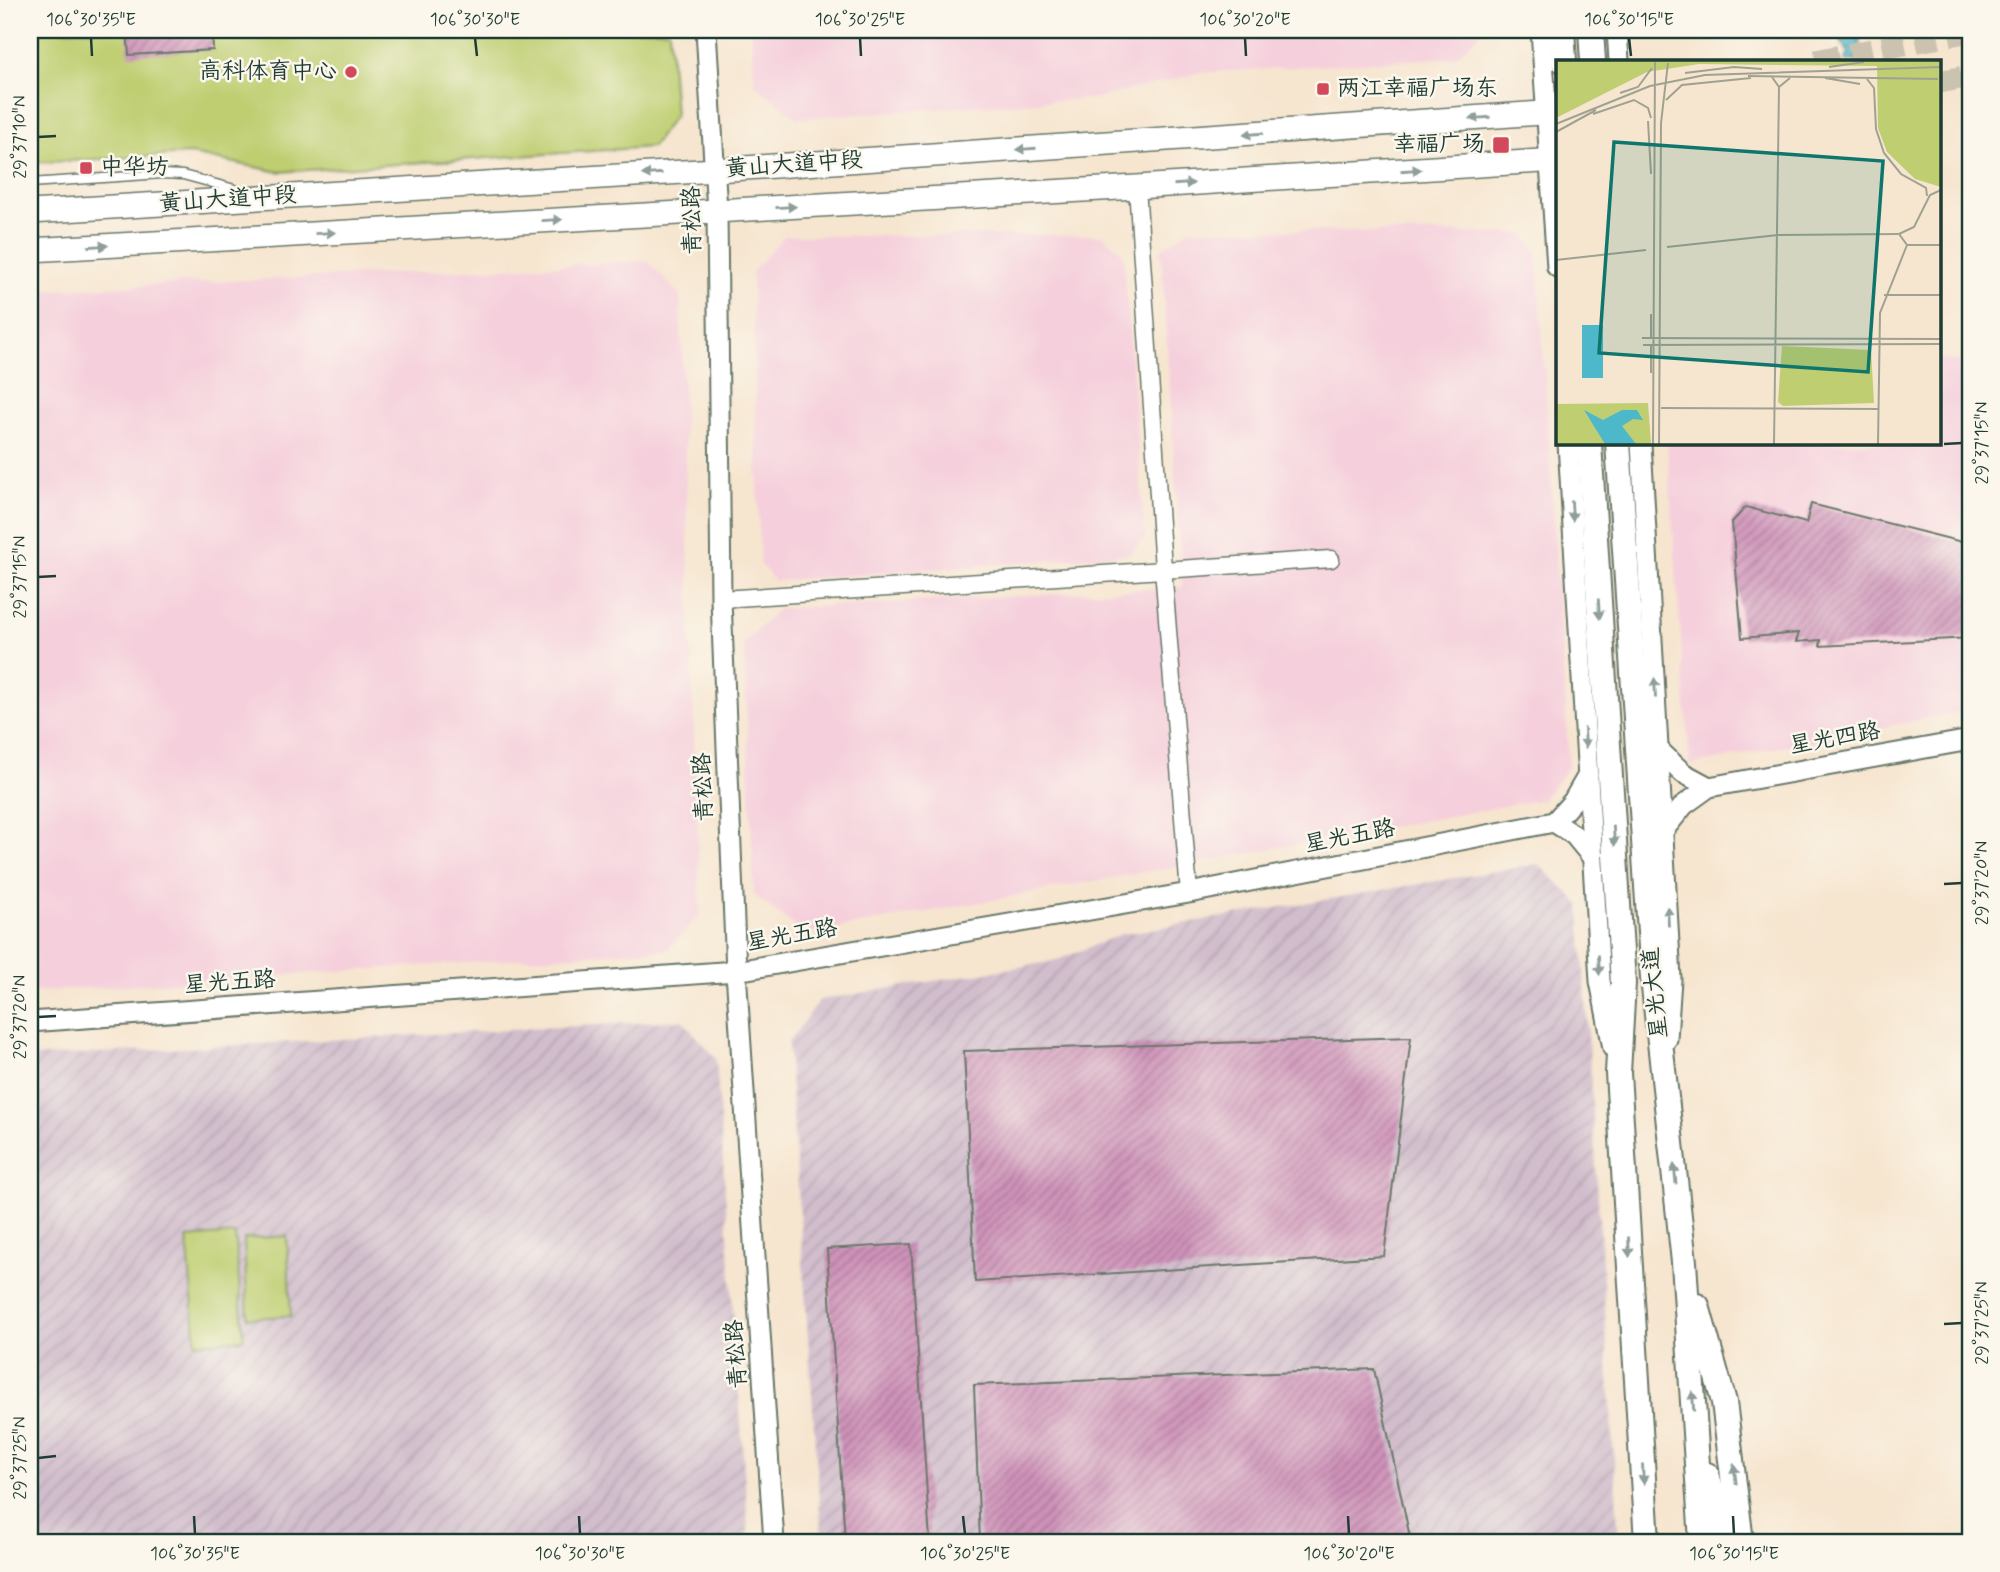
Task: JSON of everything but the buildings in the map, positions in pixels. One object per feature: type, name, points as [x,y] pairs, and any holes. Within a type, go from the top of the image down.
[{"type":"main road","points":[[1562,30],[1564,60]]},
{"type":"main road","points":[[1591,30],[1593,60]]},
{"type":"main road","name":"黄山大道中段","points":[[30,212],[716,170],[1553,113]]},
{"type":"main road","name":"黄山大道中段","points":[[30,250],[1554,161]]},
{"type":"main road","name":"星光大道","points":[[1589,444],[1623,983],[1618,1073],[1647,1542]]},
{"type":"main road","name":"星光大道","points":[[1618,444],[1653,978],[1684,1262],[1702,1542]]},
{"type":"main road","points":[[1684,1262],[1724,1402],[1741,1542]]},
{"type":"main road","points":[[1695,1432],[1718,1512],[1721,1542]]},
{"type":"street","name":"青松路","points":[[706,30],[718,211],[721,598],[736,971],[774,1542]]},
{"type":"street","points":[[1541,30],[1553,113],[1556,232]]},
{"type":"street","points":[[1617,30],[1619,60]]},
{"type":"street","points":[[1137,187],[1189,893]]},
{"type":"street","points":[[1568,444],[1600,981],[1618,1073]]},
{"type":"street","points":[[1641,444],[1671,979],[1665,1082]]},
{"type":"street","points":[[721,598],[1331,559]]},
{"type":"street","name":"星光四路","points":[[1709,787],[1970,740]]},
{"type":"street","points":[[1658,749],[1683,774],[1709,787],[1684,806],[1663,831]]},
{"type":"street","points":[[1588,775],[1573,801],[1554,822],[1574,835],[1592,857]]},
{"type":"street","name":"星光五路","points":[[30,1022],[736,971],[1189,893],[1554,822]]},
{"type":"lane","points":[[30,183],[173,174],[269,198]]},
{"type":"shaded area","points":[[751,30],[1483,30],[1456,57],[1199,73],[1098,98],[797,118],[755,84]]},
{"type":"shaded area","points":[[1190,229],[1524,234],[1537,252],[1569,766],[1543,799],[806,934],[754,895],[744,643],[779,609],[1182,587],[1161,250]]},
{"type":"shaded area","points":[[1102,235],[1123,253],[1145,538],[1130,554],[775,581],[760,564],[752,272],[784,236]]},
{"type":"shaded area","points":[[648,261],[680,296],[700,914],[669,949],[30,992],[30,291]]},
{"type":"shaded area","points":[[1940,359],[1970,362],[1970,710],[1690,765],[1667,444],[1940,444]]},
{"type":"shaded area","points":[[1538,864],[1580,904],[1619,1542],[822,1542],[788,1043],[820,1000],[1055,961],[1122,934]]},
{"type":"shaded area","points":[[682,1020],[716,1058],[749,1542],[30,1542],[30,1057]]},
{"type":"green space","name":"高科体育中心","points":[[30,30],[669,30],[675,115],[652,147],[279,172],[191,154],[30,163]]},
{"type":"green space","points":[[235,1234],[244,1339],[196,1343],[187,1238]]},
{"type":"green space","points":[[287,1236],[291,1316],[248,1318],[244,1239]]},
{"type":"water","points":[[1840,30],[1866,30],[1860,38],[1861,60],[1846,60],[1849,53],[1842,43]]},
{"type":"tunnel","points":[[1821,60],[1970,31]]},
{"type":"tunnel","points":[[1940,82],[1970,76]]},
{"type":"place","name":"高科体育中心","points":[[351,72]]},
{"type":"place","name":"两江幸福广场东","points":[[1323,89]]},
{"type":"place","name":"幸福广场","points":[[1501,145]]},
{"type":"place","name":"中华坊","points":[[86,168]]}]
